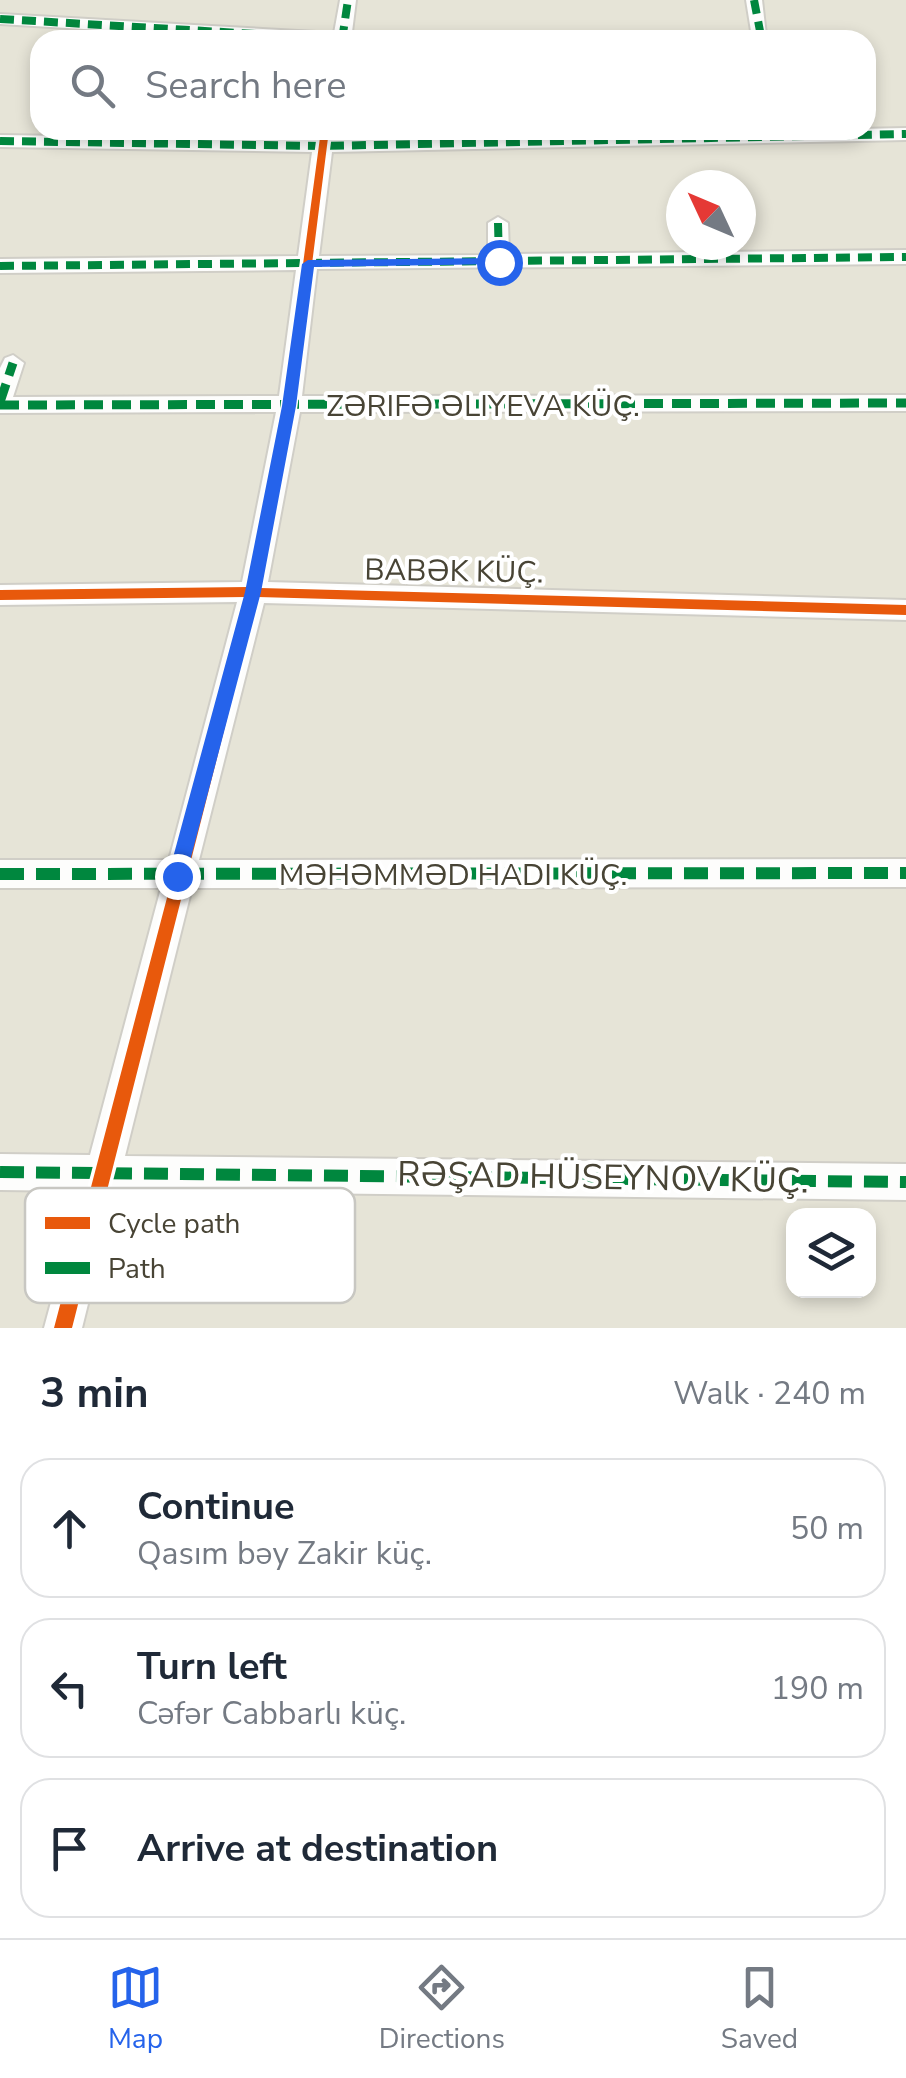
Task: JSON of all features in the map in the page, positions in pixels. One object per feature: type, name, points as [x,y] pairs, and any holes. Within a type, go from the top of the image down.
[{"type":"street","points":[[344,30],[348,0]]},
{"type":"street","points":[[754,0],[760,30]]},
{"type":"street","points":[[0,19],[179,30]]},
{"type":"street","points":[[876,131],[906,134]]},
{"type":"street","points":[[0,141],[108,140]]},
{"type":"street","points":[[98,1188],[253,592],[289,406],[324,140]]},
{"type":"street","points":[[498,223],[499,262]]},
{"type":"street","points":[[0,266],[906,258]]},
{"type":"street","points":[[0,404],[13,362]]},
{"type":"street","name":"ZƏRIFƏ ƏLIYEVA KÜÇ.","points":[[0,404],[906,403]]},
{"type":"street","name":"BABƏK KÜÇ.","points":[[0,595],[253,592],[906,610]]},
{"type":"street","name":"MƏHƏMMƏD HADI KÜÇ.","points":[[0,874],[906,873]]},
{"type":"street","name":"RƏŞAD HÜSEYNOV KÜÇ.","points":[[0,1172],[906,1182]]},
{"type":"street","points":[[63,1328],[69,1303]]},
{"type":"shaded area","points":[[0,0],[906,0],[906,1328],[0,1328]]},
{"type":"marked path","points":[[344,30],[348,0]]},
{"type":"marked path","points":[[754,0],[760,30]]},
{"type":"marked path","points":[[0,19],[188,30]]},
{"type":"marked path","points":[[876,135],[906,134]]},
{"type":"marked path","points":[[0,141],[322,146],[614,140]]},
{"type":"marked path","points":[[498,223],[499,262]]},
{"type":"marked path","points":[[0,266],[906,257]]},
{"type":"marked path","points":[[0,402],[13,363]]},
{"type":"marked path","points":[[0,405],[906,403]]},
{"type":"marked path","points":[[0,874],[906,873]]},
{"type":"marked path","points":[[0,1172],[906,1182]]},
{"type":"cycle path","points":[[99,1188],[253,592],[289,406],[324,140]]},
{"type":"cycle path","points":[[0,595],[253,592],[906,610]]},
{"type":"cycle path","points":[[63,1328],[69,1303]]},
{"type":"route","points":[[177,876],[253,592],[289,406],[308,264],[499,262]]}]
